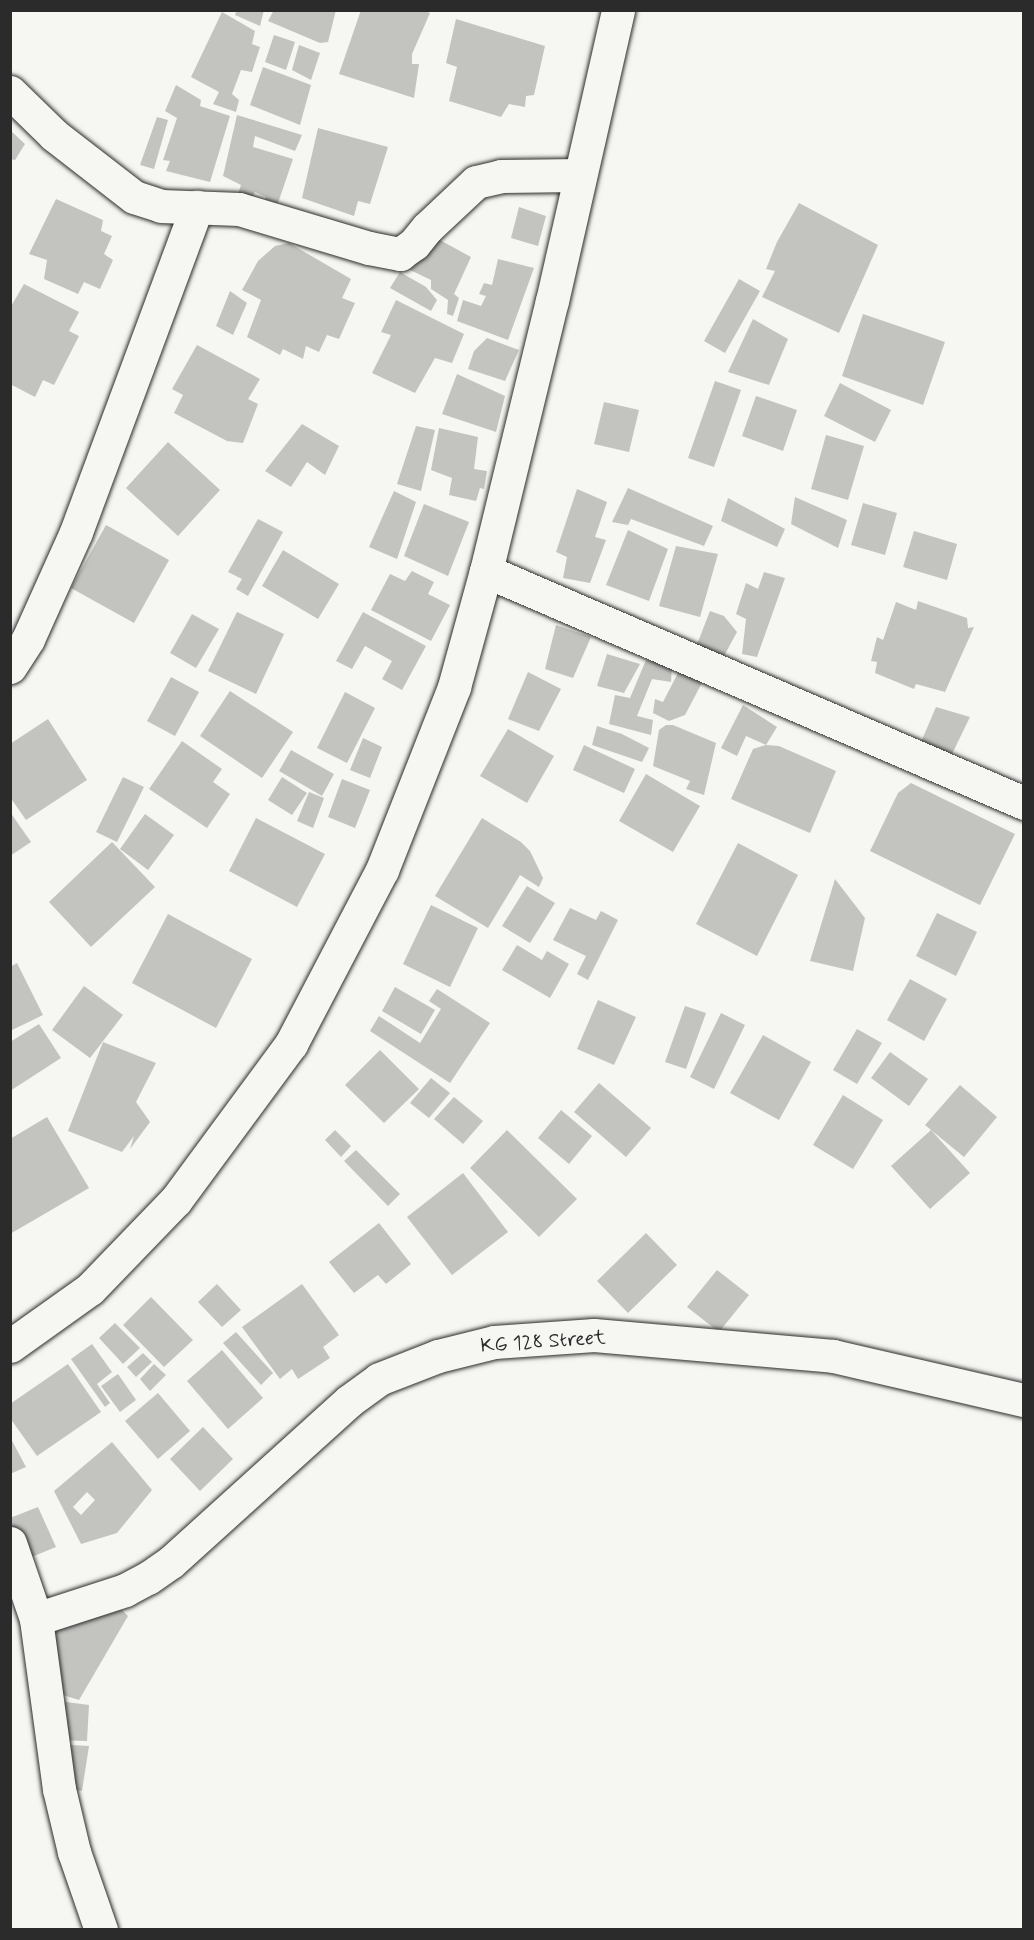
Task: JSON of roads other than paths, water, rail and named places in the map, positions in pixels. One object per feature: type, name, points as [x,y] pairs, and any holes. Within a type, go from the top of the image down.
[{"type":"street","points":[[10,1346],[90,1288],[176,1200],[291,1044],[382,870],[454,687],[486,571],[618,10]]},
{"type":"street","points":[[10,92],[54,135],[134,197],[161,206],[238,209],[369,249],[400,254],[414,244],[427,228],[476,182],[501,176],[580,175]]},
{"type":"street","points":[[10,667],[28,639],[76,532],[198,207]]},
{"type":"street","points":[[486,571],[1023,802]]},
{"type":"street","name":"KG 128 Street","points":[[36,1619],[126,1590],[171,1562],[349,1401],[379,1379],[438,1356],[494,1342],[594,1335],[833,1356],[1023,1400]]},
{"type":"street","points":[[10,1543],[36,1619],[59,1790],[74,1852],[101,1929]]}]
